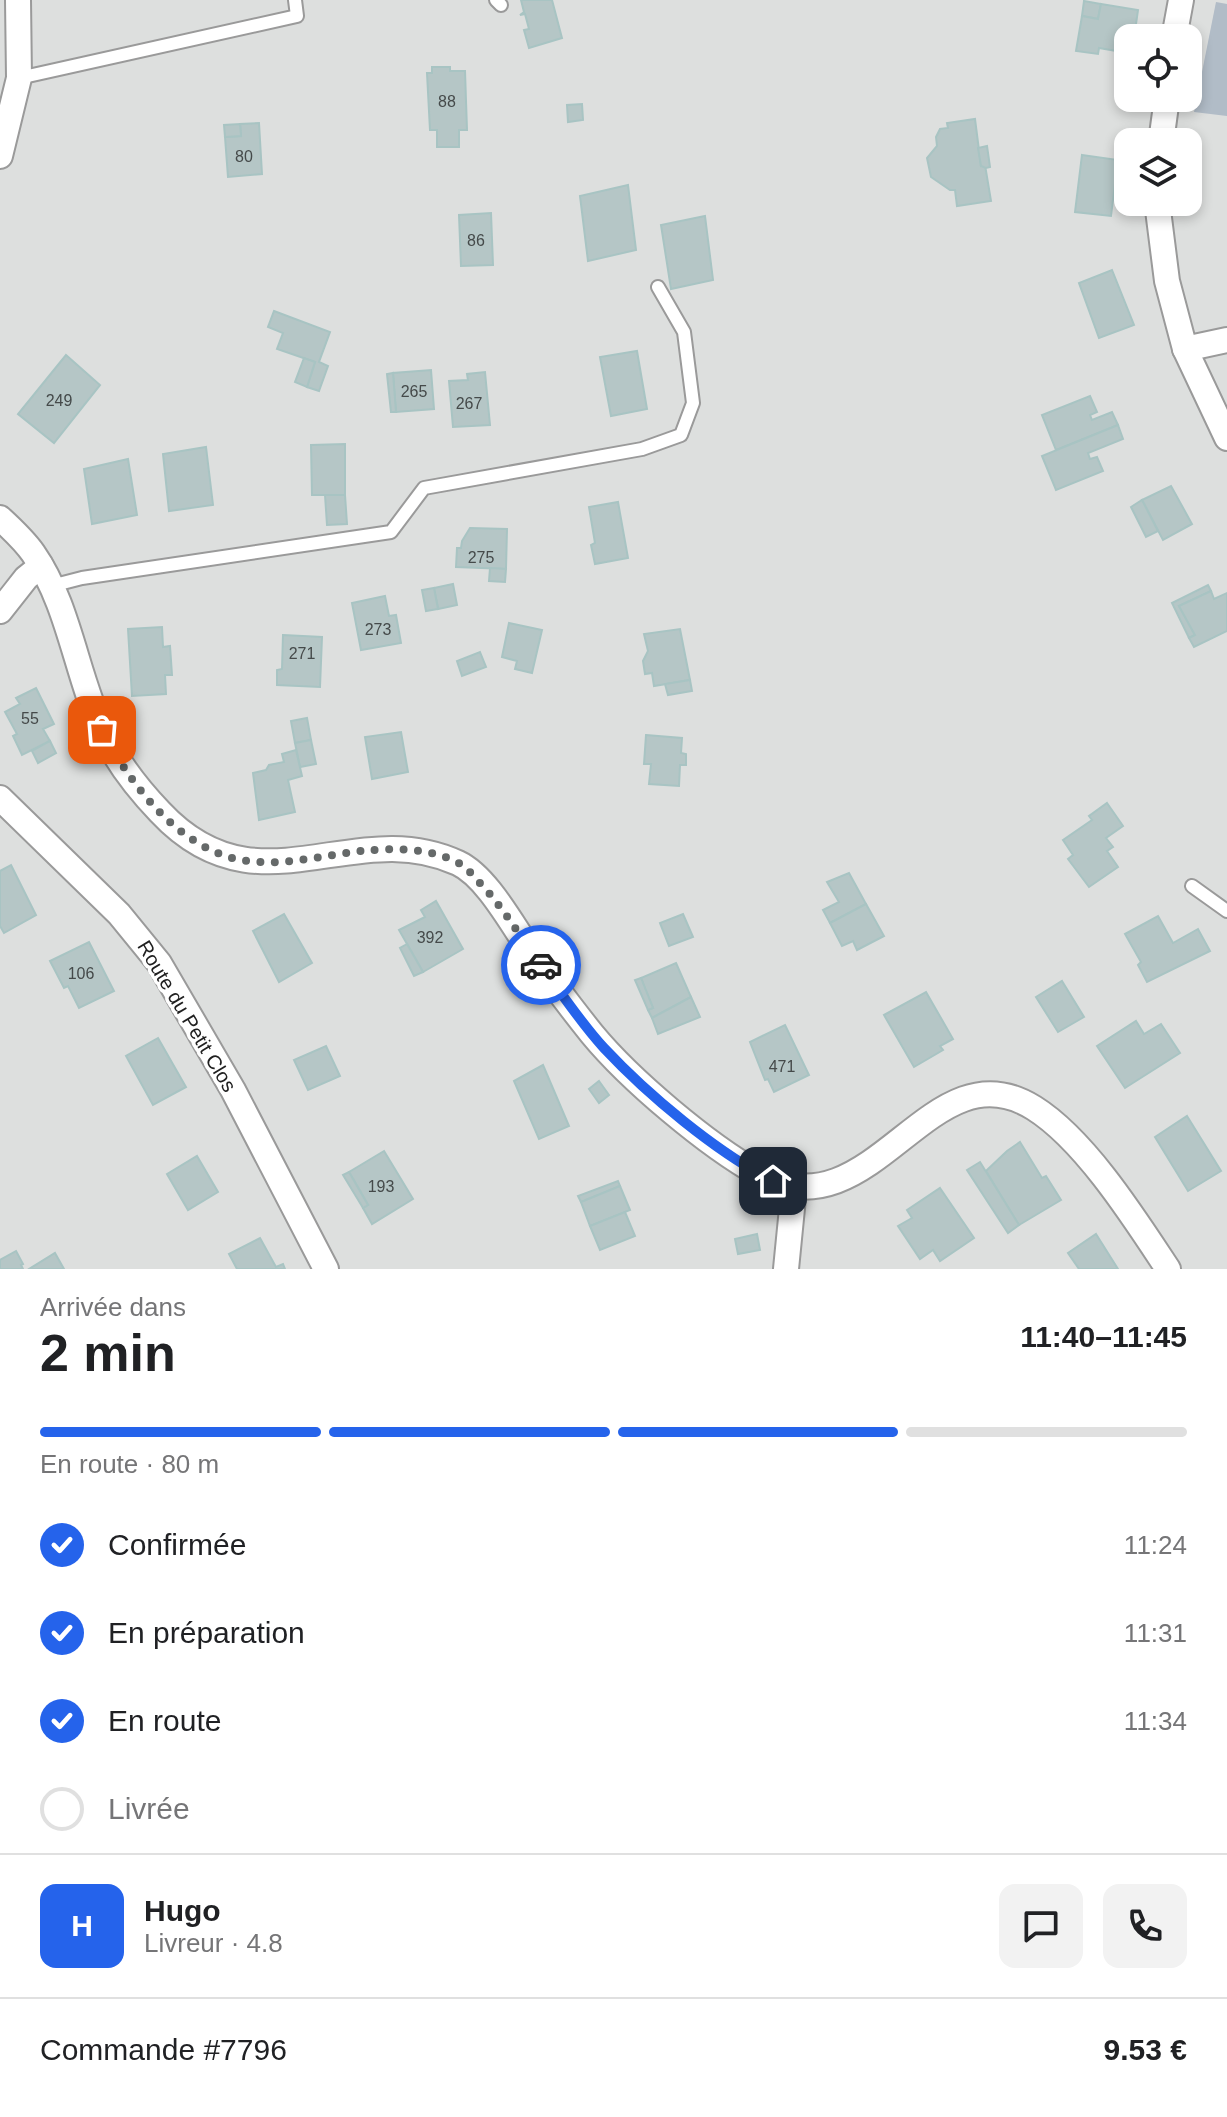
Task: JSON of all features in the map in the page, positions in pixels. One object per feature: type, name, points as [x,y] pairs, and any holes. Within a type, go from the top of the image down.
[{"type":"street","points":[[0,156],[19,78],[18,0]]},
{"type":"street","points":[[1177,24],[1181,0]]},
{"type":"street","points":[[1159,216],[1167,281],[1185,349],[1227,438]]},
{"type":"street","points":[[1185,349],[1227,340]]},
{"type":"street","points":[[0,518],[17,534],[46,576],[102,730],[116,758],[161,814],[183,832],[228,858],[256,862],[409,849],[463,865],[502,907],[533,956],[590,1032],[618,1062],[680,1117],[742,1163],[773,1181],[794,1188],[830,1184],[848,1177],[957,1100],[986,1094],[1033,1107],[1065,1133],[1107,1183],[1168,1269]]},
{"type":"street","points":[[0,611],[26,578],[46,576]]},
{"type":"street","name":"Route du Petit Clos","points":[[0,798],[100,894],[141,938],[159,963],[233,1090],[326,1269]]},
{"type":"street","points":[[786,1269],[794,1188]]},
{"type":"lane","points":[[19,78],[297,16],[295,0]]},
{"type":"lane","points":[[46,576],[82,578],[391,532],[424,488],[642,449],[681,435],[693,403],[684,332],[658,287]]},
{"type":"lane","points":[[1192,886],[1227,911]]},
{"type":"shaded area","points":[[0,0],[1227,0],[1227,1269],[0,1269]]},
{"type":"shaded area","points":[[1216,2],[1227,4],[1227,116],[1194,112],[1202,112],[1202,72]]},
{"type":"building","points":[[521,0],[552,0],[562,38],[529,48],[524,30],[529,29],[525,14],[520,15],[524,12]]},
{"type":"building","points":[[1084,1],[1101,4],[1098,19],[1082,16]]},
{"type":"building","points":[[1101,4],[1138,10],[1136,24],[1114,24],[1114,51],[1099,48],[1098,54],[1076,51],[1082,16],[1098,19]]},
{"type":"building","points":[[432,67],[465,71],[467,130],[459,130],[459,147],[437,147],[437,130],[430,130],[427,73],[432,73]]},
{"type":"building","points":[[582,104],[583,120],[568,122],[567,105]]},
{"type":"building","points":[[975,119],[981,166],[985,165],[991,201],[957,206],[955,190],[931,177],[927,158],[937,146],[936,137],[940,129],[948,128],[947,123]]},
{"type":"building","points":[[259,123],[262,174],[228,177],[225,137],[241,136],[240,124]]},
{"type":"building","points":[[240,124],[241,136],[225,137],[224,125]]},
{"type":"building","points":[[987,146],[990,167],[986,168],[981,166],[978,148]]},
{"type":"building","points":[[1082,155],[1114,159],[1111,216],[1075,212]]},
{"type":"building","points":[[628,185],[636,250],[588,261],[580,196]]},
{"type":"building","points":[[491,213],[493,265],[461,266],[459,215]]},
{"type":"building","points":[[705,216],[713,280],[671,289],[661,225]]},
{"type":"building","points":[[1112,270],[1134,325],[1099,338],[1079,283]]},
{"type":"building","points":[[274,311],[330,332],[319,362],[328,366],[319,391],[307,387],[315,362],[277,349],[283,333],[268,327]]},
{"type":"building","points":[[637,351],[647,409],[611,416],[600,357]]},
{"type":"building","points":[[66,355],[100,385],[54,443],[18,414]]},
{"type":"building","points":[[304,358],[315,362],[307,387],[295,382]]},
{"type":"building","points":[[431,370],[434,409],[396,412],[393,373]]},
{"type":"building","points":[[485,372],[490,425],[453,427],[449,381],[468,380],[467,374]]},
{"type":"building","points":[[393,373],[396,412],[391,412],[387,374]]},
{"type":"building","points":[[1090,396],[1097,412],[1090,415],[1092,420],[1112,412],[1118,425],[1056,450],[1042,415]]},
{"type":"building","points":[[1118,425],[1123,439],[1088,453],[1090,459],[1097,457],[1103,471],[1056,490],[1042,456]]},
{"type":"building","points":[[345,444],[345,495],[312,495],[311,445]]},
{"type":"building","points":[[206,447],[213,505],[169,511],[163,454]]},
{"type":"building","points":[[128,459],[137,515],[92,524],[84,469]]},
{"type":"building","points":[[1171,486],[1192,524],[1163,540],[1142,500]]},
{"type":"building","points":[[325,495],[345,495],[347,524],[327,525]]},
{"type":"building","points":[[1142,500],[1158,531],[1146,537],[1131,507]]},
{"type":"building","points":[[618,502],[628,558],[595,564],[589,507]]},
{"type":"building","points":[[470,528],[507,529],[506,569],[456,567],[457,548],[461,548]]},
{"type":"building","points":[[490,568],[506,569],[505,582],[489,581]]},
{"type":"building","points":[[453,584],[457,605],[438,609],[434,588]]},
{"type":"building","points":[[1208,585],[1211,591],[1179,606],[1195,635],[1189,638],[1172,603]]},
{"type":"building","points":[[434,588],[438,609],[426,611],[422,590]]},
{"type":"building","points":[[1211,591],[1214,599],[1227,593],[1227,631],[1194,647],[1189,638],[1195,635],[1179,606]]},
{"type":"building","points":[[385,596],[389,616],[396,615],[401,643],[361,650],[352,603]]},
{"type":"building","points":[[509,623],[542,630],[532,673],[515,669],[517,661],[502,657]]},
{"type":"building","points":[[162,627],[163,647],[170,646],[172,675],[165,675],[166,694],[132,696],[128,629]]},
{"type":"building","points":[[680,629],[690,680],[654,686],[652,673],[645,674],[643,661],[648,651],[644,634]]},
{"type":"building","points":[[283,635],[322,637],[320,687],[277,685],[277,670],[282,669]]},
{"type":"building","points":[[480,652],[486,667],[462,676],[457,661]]},
{"type":"building","points":[[690,680],[692,691],[668,695],[665,684]]},
{"type":"building","points":[[36,688],[54,724],[43,729],[50,741],[22,755],[13,736],[17,734],[5,712],[20,704],[16,698]]},
{"type":"building","points":[[307,718],[311,740],[295,743],[291,721]]},
{"type":"building","points":[[401,732],[408,772],[372,779],[365,737]]},
{"type":"building","points":[[646,735],[682,738],[681,753],[686,754],[686,765],[680,765],[679,786],[649,784],[651,764],[644,764]]},
{"type":"building","points":[[311,740],[316,764],[300,767],[295,743]]},
{"type":"building","points":[[50,741],[56,753],[38,763],[32,751]]},
{"type":"building","points":[[296,750],[302,776],[288,780],[295,812],[259,820],[253,773],[284,762],[282,754]]},
{"type":"building","points":[[1107,803],[1123,826],[1106,838],[1113,847],[1107,851],[1118,867],[1089,887],[1068,859],[1073,855],[1063,840],[1092,820],[1089,816]]},
{"type":"building","points":[[11,865],[36,915],[4,933],[0,926],[0,871]]},
{"type":"building","points":[[849,873],[866,904],[830,923],[823,910],[839,902],[827,882]]},
{"type":"building","points":[[436,901],[463,949],[423,972],[399,930],[425,917],[421,910]]},
{"type":"building","points":[[866,904],[884,936],[857,950],[853,941],[842,946],[830,923]]},
{"type":"building","points":[[284,914],[312,963],[279,982],[253,931]]},
{"type":"building","points":[[683,914],[693,937],[669,946],[660,923]]},
{"type":"building","points":[[1158,916],[1173,943],[1198,929],[1210,951],[1147,982],[1138,965],[1141,962],[1125,934]]},
{"type":"building","points":[[89,942],[114,991],[79,1008],[50,961]]},
{"type":"building","points":[[407,944],[423,972],[414,976],[400,948]]},
{"type":"building","points":[[676,963],[691,997],[652,1018],[648,1010],[653,1008],[641,978]]},
{"type":"building","points":[[641,978],[653,1008],[648,1010],[635,980]]},
{"type":"building","points":[[1062,981],[1084,1017],[1058,1032],[1036,997]]},
{"type":"building","points":[[926,992],[953,1039],[940,1046],[943,1050],[914,1067],[884,1015]]},
{"type":"building","points":[[691,997],[700,1017],[658,1034],[652,1018]]},
{"type":"building","points":[[1136,1021],[1144,1034],[1161,1024],[1180,1053],[1125,1088],[1097,1046]]},
{"type":"building","points":[[785,1025],[809,1075],[774,1092],[768,1079],[765,1080],[750,1042]]},
{"type":"building","points":[[158,1038],[186,1087],[153,1105],[126,1056]]},
{"type":"building","points":[[326,1046],[340,1076],[308,1090],[294,1060]]},
{"type":"building","points":[[543,1065],[569,1126],[539,1139],[514,1081]]},
{"type":"building","points":[[599,1081],[609,1095],[599,1103],[589,1089]]},
{"type":"building","points":[[1187,1116],[1221,1171],[1188,1191],[1155,1137]]},
{"type":"building","points":[[1020,1142],[1042,1178],[1046,1176],[1061,1200],[1019,1225],[986,1171]]},
{"type":"building","points":[[384,1151],[413,1199],[372,1224],[363,1208],[368,1205],[349,1172]]},
{"type":"building","points":[[197,1156],[218,1192],[188,1210],[167,1174]]},
{"type":"building","points":[[980,1162],[1019,1225],[1008,1233],[967,1170]]},
{"type":"building","points":[[349,1172],[368,1205],[363,1208],[343,1175]]},
{"type":"building","points":[[618,1181],[620,1186],[581,1202],[578,1196]]},
{"type":"building","points":[[620,1186],[630,1210],[590,1226],[581,1202]]},
{"type":"building","points":[[940,1188],[974,1238],[940,1261],[933,1250],[920,1259],[898,1226],[912,1218],[907,1210]]},
{"type":"building","points":[[625,1212],[635,1236],[600,1250],[590,1226]]},
{"type":"building","points":[[757,1234],[760,1250],[738,1254],[735,1239]]},
{"type":"building","points":[[1096,1234],[1118,1269],[1079,1269],[1068,1253]]},
{"type":"building","points":[[260,1238],[276,1267],[283,1264],[285,1269],[237,1269],[229,1254]]},
{"type":"building","points":[[16,1251],[23,1269],[0,1269],[0,1260]]},
{"type":"building","points":[[55,1253],[64,1269],[29,1269]]},
{"type":"way so far","points":[[102,730],[116,758],[161,814],[201,844],[228,858],[256,862],[282,862],[374,850],[409,849],[439,856],[463,865],[482,885],[502,907],[541,965]]},
{"type":"route","points":[[541,965],[590,1032],[618,1062],[694,1127],[742,1163],[773,1181]]}]
